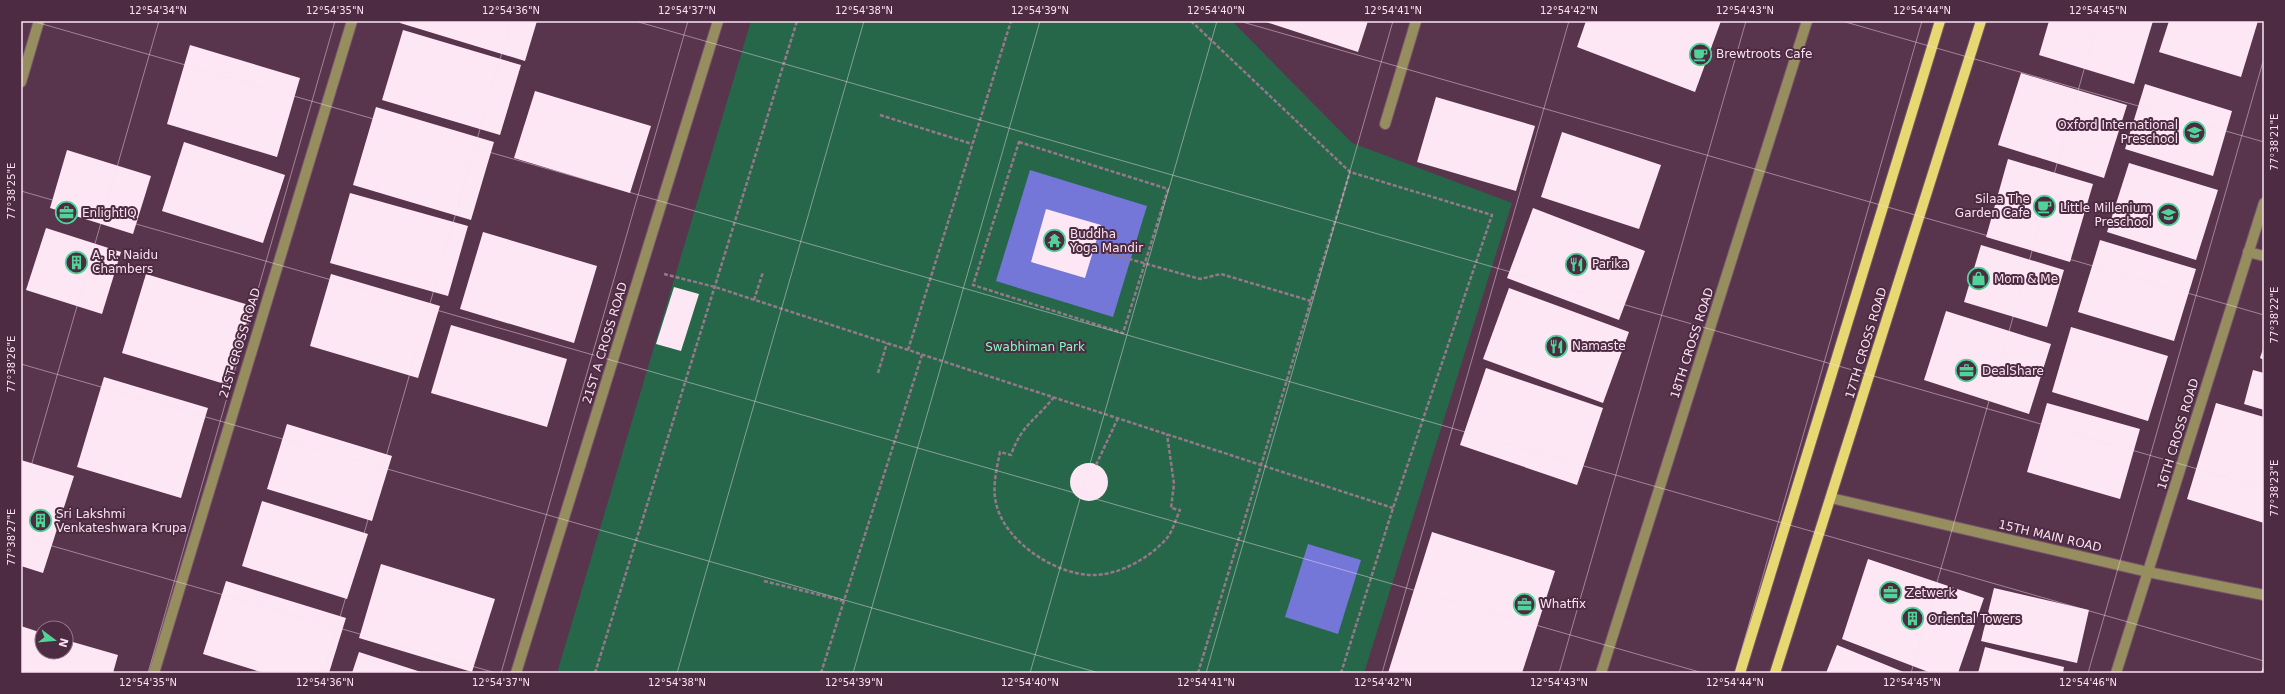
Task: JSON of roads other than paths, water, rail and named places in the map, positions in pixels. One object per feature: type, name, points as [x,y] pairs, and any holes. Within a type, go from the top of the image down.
[{"type":"main road","name":"17TH CROSS ROAD","points":[[1740,673],[1940,21]]},
{"type":"main road","name":"17TH CROSS ROAD","points":[[1775,673],[1981,21]]},
{"type":"street","points":[[21,82],[39,21]]},
{"type":"street","name":"21ST CROSS ROAD","points":[[154,673],[352,21]]},
{"type":"street","name":"21ST A CROSS ROAD","points":[[516,673],[718,21]]},
{"type":"street","points":[[1385,124],[1416,21]]},
{"type":"street","name":"18TH CROSS ROAD","points":[[1601,673],[1807,21]]},
{"type":"street","name":"16TH CROSS ROAD","points":[[2116,673],[2264,203]]},
{"type":"street","points":[[2248,252],[2264,256]]},
{"type":"street","name":"15TH MAIN ROAD","points":[[1831,498],[2148,572],[2264,595]]},
{"type":"place","name":"Brewtroots Cafe","points":[[1700,54]]},
{"type":"place","name":"Oxford International Preschool","points":[[2194,132]]},
{"type":"place","name":"Silaa The Garden Cafe","points":[[2045,206]]},
{"type":"place","name":"EnlightIQ","points":[[66,213]]},
{"type":"place","name":"Little Millenium Preschool","points":[[2168,215]]},
{"type":"place","name":"Buddha Yoga Mandir","points":[[1055,241]]},
{"type":"place","name":"A. R. Naidu Chambers","points":[[76,262]]},
{"type":"place","name":"Parika","points":[[1576,264]]},
{"type":"place","name":"Mom & Me","points":[[1979,279]]},
{"type":"place","name":"Namaste","points":[[1556,346]]},
{"type":"place","name":"DealShare","points":[[1967,371]]},
{"type":"place","name":"Sri Lakshmi Venkateshwara Krupa","points":[[40,521]]},
{"type":"place","name":"Zetwerk","points":[[1891,593]]},
{"type":"place","name":"Whatfix","points":[[1524,604]]},
{"type":"place","name":"Oriental Towers","points":[[1913,619]]},
{"type":"park label","name":"Swabhiman Park","points":[[1035,347]]}]
